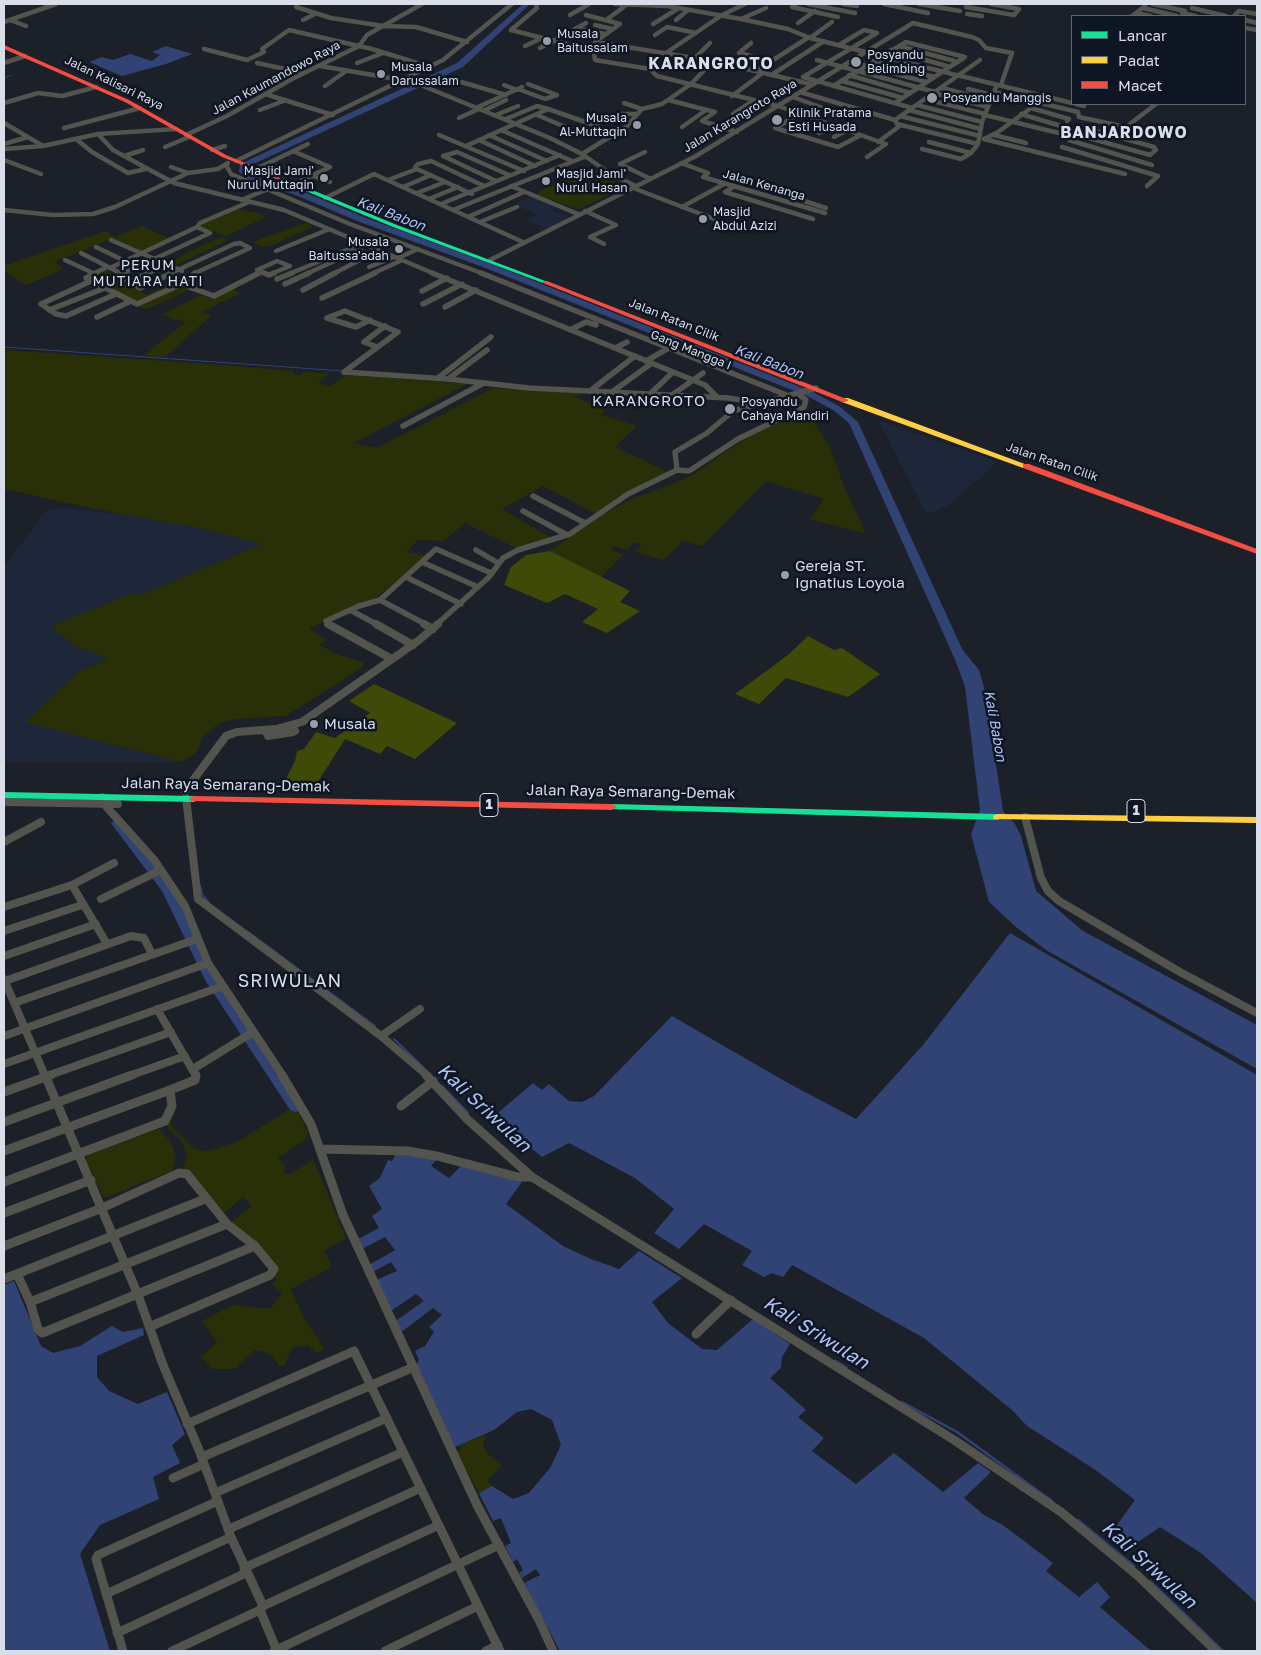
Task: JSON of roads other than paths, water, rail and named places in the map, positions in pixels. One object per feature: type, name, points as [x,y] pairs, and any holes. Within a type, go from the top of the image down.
[{"type":"main road","name":"Jalan Kalisari Raya","points":[[4,47],[140,108],[233,162],[254,168]]},
{"type":"main road","name":"Jalan Ratan Cilik","points":[[254,168],[403,229],[750,359],[814,389],[914,427],[1104,494],[1257,552]]},
{"type":"main road","name":"Jalan Raya Semarang-Demak","points":[[4,788],[63,792],[1014,813],[1257,813]]},
{"type":"main road","name":"Jalan Raya Semarang-Demak","points":[[4,795],[63,792],[103,800],[120,801],[186,795]]},
{"type":"main road","name":"Jalan Raya Semarang-Demak","points":[[1014,813],[1026,817],[1257,820]]},
{"type":"street","points":[[4,22],[56,4]]},
{"type":"street","name":"Jalan Kaumandowo Raya","points":[[165,147],[227,116],[292,79],[306,74],[359,46],[367,35],[422,4]]},
{"type":"street","points":[[4,210],[45,215],[82,215],[106,210],[188,173],[218,169],[430,67],[468,42],[512,4]]},
{"type":"street","points":[[536,4],[537,8],[511,30],[594,50]]},
{"type":"street","points":[[570,15],[589,4]]},
{"type":"street","points":[[616,4],[679,8],[788,29],[824,41],[943,72],[1071,102]]},
{"type":"street","points":[[666,53],[722,15],[745,4]]},
{"type":"street","points":[[796,4],[792,7],[838,17]]},
{"type":"street","points":[[808,4],[822,5],[855,13]]},
{"type":"street","points":[[843,4],[857,6]]},
{"type":"street","points":[[884,4],[928,13]]},
{"type":"street","points":[[919,4],[920,6],[960,11]]},
{"type":"street","points":[[966,7],[982,10],[1015,15],[1019,9],[990,4],[982,10],[976,15]]},
{"type":"street","points":[[1134,15],[1148,4]]},
{"type":"street","points":[[1153,4],[1180,14]]},
{"type":"street","points":[[1188,4],[1223,15]]},
{"type":"street","points":[[798,23],[822,5]]},
{"type":"street","points":[[606,20],[626,6]]},
{"type":"street","points":[[997,12],[1003,6]]},
{"type":"street","points":[[1142,8],[1180,14],[1196,6]]},
{"type":"street","points":[[296,7],[315,14],[383,26],[410,26],[468,42]]},
{"type":"street","points":[[653,24],[679,8]]},
{"type":"street","name":"Jalan Karangroto Raya","points":[[490,260],[578,214],[651,179],[737,132],[913,23],[934,8]]},
{"type":"street","points":[[741,19],[768,9],[751,22]]},
{"type":"street","points":[[676,20],[688,10]]},
{"type":"street","points":[[1235,15],[1239,11],[1257,14]]},
{"type":"street","points":[[303,20],[315,14]]},
{"type":"street","points":[[967,14],[982,16]]},
{"type":"street","points":[[586,15],[620,24],[595,42]]},
{"type":"street","points":[[10,20],[26,26]]},
{"type":"street","points":[[756,70],[832,22]]},
{"type":"street","points":[[913,23],[972,37],[979,40],[986,48],[1012,53],[988,106],[988,115],[982,122],[980,140],[971,153],[960,159],[922,149]]},
{"type":"street","points":[[540,48],[586,24]]},
{"type":"street","points":[[595,26],[612,29]]},
{"type":"street","points":[[655,35],[667,27],[696,33]]},
{"type":"street","points":[[577,28],[605,34]]},
{"type":"street","points":[[204,49],[244,60],[249,59],[264,52],[262,49],[288,30],[359,46],[430,67]]},
{"type":"street","points":[[839,45],[864,30],[877,33],[803,77],[895,103],[982,122]]},
{"type":"street","points":[[525,46],[542,38]]},
{"type":"street","points":[[589,40],[713,61],[773,74],[812,85]]},
{"type":"street","points":[[773,74],[824,41]]},
{"type":"street","points":[[833,86],[906,42],[965,57],[895,103]]},
{"type":"street","points":[[594,50],[602,43]]},
{"type":"street","points":[[695,58],[710,43]]},
{"type":"street","points":[[751,43],[739,53],[771,61]]},
{"type":"street","points":[[899,46],[958,62]]},
{"type":"street","points":[[594,50],[595,60],[650,69],[658,76],[778,106],[886,144],[867,157]]},
{"type":"street","points":[[891,50],[950,67]]},
{"type":"street","points":[[357,63],[383,53]]},
{"type":"street","points":[[4,63],[25,56]]},
{"type":"street","points":[[249,59],[275,64],[277,66],[275,68]]},
{"type":"street","points":[[817,60],[988,106]]},
{"type":"street","points":[[895,120],[980,60]]},
{"type":"street","points":[[624,103],[642,109],[660,105],[691,84],[713,61]]},
{"type":"street","points":[[850,61],[926,82]]},
{"type":"street","points":[[873,61],[934,77]]},
{"type":"street","points":[[257,63],[306,74]]},
{"type":"street","points":[[320,66],[402,80]]},
{"type":"street","points":[[325,86],[346,71]]},
{"type":"street","points":[[732,96],[764,72]]},
{"type":"street","points":[[849,76],[910,92]]},
{"type":"street","points":[[842,81],[903,98]]},
{"type":"street","points":[[461,82],[506,98]]},
{"type":"street","points":[[459,118],[506,98],[530,83],[557,95],[546,99],[538,106],[506,119]]},
{"type":"street","points":[[947,84],[1078,112],[1078,116],[1128,127],[1155,105]]},
{"type":"street","points":[[504,85],[546,99]]},
{"type":"street","points":[[423,86],[518,124],[583,155],[604,170],[635,187],[714,219]]},
{"type":"street","points":[[4,103],[38,93],[62,96],[96,87]]},
{"type":"street","points":[[942,88],[994,94]]},
{"type":"street","points":[[800,92],[895,120],[896,123],[901,125],[980,140],[1125,174]]},
{"type":"street","points":[[265,94],[333,115]]},
{"type":"street","points":[[793,97],[831,111]]},
{"type":"street","points":[[925,99],[1150,155],[1156,150],[1154,147],[1089,128]]},
{"type":"street","points":[[260,110],[286,100]]},
{"type":"street","points":[[668,100],[715,112],[703,122],[737,132]]},
{"type":"street","points":[[732,114],[754,101]]},
{"type":"street","points":[[814,119],[843,105]]},
{"type":"street","points":[[496,115],[518,106]]},
{"type":"street","points":[[538,106],[594,125],[621,114],[638,114]]},
{"type":"street","points":[[912,107],[981,129]]},
{"type":"street","points":[[64,128],[140,108]]},
{"type":"street","points":[[900,116],[980,140],[994,135],[1012,120],[1031,108],[1069,119],[1067,121]]},
{"type":"street","points":[[466,146],[548,109]]},
{"type":"street","points":[[453,210],[572,161],[630,124],[642,109]]},
{"type":"street","points":[[682,127],[706,110]]},
{"type":"street","points":[[800,114],[775,128],[838,148],[859,136]]},
{"type":"street","points":[[1021,114],[1071,130],[1064,134]]},
{"type":"street","points":[[537,115],[568,128]]},
{"type":"street","points":[[1038,127],[1058,115]]},
{"type":"street","points":[[1051,156],[1069,140],[1089,128],[1095,120]]},
{"type":"street","points":[[4,123],[43,146]]},
{"type":"street","points":[[878,142],[901,125]]},
{"type":"street","points":[[819,133],[833,126]]},
{"type":"street","points":[[580,128],[609,136]]},
{"type":"street","points":[[4,149],[13,150],[43,146],[98,134],[176,130]]},
{"type":"street","points":[[501,130],[572,161]]},
{"type":"street","points":[[834,137],[846,131]]},
{"type":"street","points":[[98,134],[109,147],[170,181],[284,210],[377,251],[462,284],[705,385],[717,397]]},
{"type":"street","points":[[439,135],[535,176]]},
{"type":"street","points":[[489,135],[547,160]]},
{"type":"street","points":[[994,135],[1026,143]]},
{"type":"street","points":[[4,144],[28,137]]},
{"type":"street","points":[[76,139],[92,152],[129,173],[146,169]]},
{"type":"street","points":[[479,140],[535,166]]},
{"type":"street","points":[[1069,140],[1152,165]]},
{"type":"street","points":[[929,142],[971,153]]},
{"type":"street","points":[[254,168],[308,144]]},
{"type":"street","points":[[212,150],[225,146]]},
{"type":"street","points":[[92,152],[109,147]]},
{"type":"street","points":[[1062,147],[1158,176],[1147,186]]},
{"type":"street","points":[[111,163],[142,150]]},
{"type":"street","points":[[293,151],[330,167],[294,184]]},
{"type":"street","points":[[496,181],[444,156],[456,151],[509,175]]},
{"type":"street","points":[[621,166],[621,162],[644,152]]},
{"type":"street","points":[[441,204],[560,155]]},
{"type":"street","points":[[4,160],[18,167],[25,167],[41,174]]},
{"type":"street","points":[[417,169],[415,167],[418,164],[431,161],[484,186]]},
{"type":"street","points":[[233,162],[231,174],[266,190],[418,249],[666,350]]},
{"type":"street","points":[[121,169],[137,163]]},
{"type":"street","name":"Jalan Kenanga","points":[[681,163],[707,172],[702,177],[778,199],[784,195],[825,210]]},
{"type":"street","points":[[171,166],[188,173]]},
{"type":"street","points":[[604,170],[621,166],[651,179]]},
{"type":"street","points":[[388,180],[417,169],[482,198]]},
{"type":"street","points":[[325,198],[370,175],[388,180],[523,242]]},
{"type":"street","points":[[403,187],[431,175]]},
{"type":"street","points":[[313,176],[330,182]]},
{"type":"street","points":[[417,193],[445,182]]},
{"type":"street","points":[[682,207],[724,184]]},
{"type":"street","points":[[511,186],[578,214]]},
{"type":"street","points":[[735,186],[725,192],[813,219]]},
{"type":"street","points":[[429,199],[458,187]]},
{"type":"street","points":[[242,200],[266,190]]},
{"type":"street","points":[[468,217],[524,192]]},
{"type":"street","points":[[480,222],[517,207],[490,195]]},
{"type":"street","points":[[121,197],[129,200]]},
{"type":"street","points":[[131,301],[85,277],[125,261],[197,227],[199,223],[249,202]]},
{"type":"street","points":[[585,211],[616,225],[590,237],[604,244]]},
{"type":"street","points":[[122,274],[210,233],[197,227]]},
{"type":"street","points":[[276,250],[327,230]]},
{"type":"street","points":[[111,240],[190,275]]},
{"type":"street","points":[[97,317],[131,301],[186,282],[190,275],[250,248],[242,244],[234,244],[140,288]]},
{"type":"street","points":[[277,279],[361,244]]},
{"type":"street","points":[[285,284],[368,246]]},
{"type":"street","points":[[96,247],[125,261]]},
{"type":"street","points":[[322,298],[418,249]]},
{"type":"street","points":[[303,290],[377,251]]},
{"type":"street","points":[[81,253],[122,274],[121,276],[129,282],[152,295]]},
{"type":"street","points":[[369,267],[398,258]]},
{"type":"street","points":[[65,260],[93,273]]},
{"type":"street","points":[[186,282],[189,287],[214,296],[261,272],[269,275],[290,266],[277,261],[257,270],[261,272]]},
{"type":"street","points":[[129,282],[166,265]]},
{"type":"street","points":[[422,291],[447,278]]},
{"type":"street","points":[[91,281],[41,304],[60,316],[66,316],[116,294]]},
{"type":"street","points":[[423,304],[462,284]]},
{"type":"street","points":[[50,310],[105,288]]},
{"type":"street","points":[[445,307],[476,290]]},
{"type":"street","points":[[370,320],[356,327],[327,318],[343,311],[370,320],[398,332],[344,372],[448,379],[480,386],[717,397],[762,403]]},
{"type":"street","name":"Gang Mangga I","points":[[570,330],[590,322],[787,397]]},
{"type":"street","points":[[377,347],[364,342],[385,326]]},
{"type":"street","points":[[435,378],[491,337]]},
{"type":"street","points":[[615,348],[627,342]]},
{"type":"street","points":[[448,379],[487,350]]},
{"type":"street","points":[[612,392],[666,350]]},
{"type":"street","points":[[590,391],[635,356]]},
{"type":"street","points":[[650,394],[673,372]]},
{"type":"street","points":[[672,395],[703,372]]},
{"type":"street","points":[[403,426],[480,386]]},
{"type":"street","points":[[677,470],[674,454],[678,449],[707,432],[733,411],[814,389]]},
{"type":"street","points":[[800,394],[806,400],[804,407],[738,439],[689,471],[677,470],[628,494],[567,535],[518,550],[498,563],[478,587],[433,629],[302,722],[292,725],[295,731],[268,736],[265,730],[237,732],[226,736],[186,795],[192,863],[198,899],[381,1036],[433,1081],[468,1120],[532,1177],[954,1440],[1061,1512],[1137,1575],[1216,1651]]},
{"type":"street","points":[[533,496],[585,523]]},
{"type":"street","points":[[523,511],[567,535]]},
{"type":"street","points":[[392,659],[325,622],[350,610],[380,600],[437,548],[491,573]]},
{"type":"street","points":[[476,550],[498,563]]},
{"type":"street","points":[[422,562],[478,587]]},
{"type":"street","points":[[406,577],[461,604]]},
{"type":"street","points":[[380,600],[433,629]]},
{"type":"street","points":[[350,610],[413,645]]},
{"type":"street","points":[[4,802],[103,800],[185,906],[192,941],[205,964],[297,1098],[311,1124],[343,1215],[448,1444],[550,1650]]},
{"type":"street","points":[[116,815],[120,801]]},
{"type":"street","points":[[1026,817],[1042,878],[1048,891],[1059,901],[1162,962],[1257,1013]]},
{"type":"street","points":[[4,842],[41,822]]},
{"type":"street","points":[[4,907],[72,885],[114,863]]},
{"type":"street","points":[[101,899],[157,871]]},
{"type":"street","points":[[72,885],[82,905],[96,924],[107,944]]},
{"type":"street","points":[[185,906],[198,899]]},
{"type":"street","points":[[4,931],[82,905]]},
{"type":"street","points":[[4,956],[96,924]]},
{"type":"street","points":[[152,954],[144,938],[137,936],[107,944],[4,979],[138,1295],[245,1571],[262,1608],[276,1651],[499,1545]]},
{"type":"street","points":[[14,1003],[192,941]]},
{"type":"street","points":[[4,1036],[205,964]]},
{"type":"street","points":[[4,1064],[219,987]]},
{"type":"street","points":[[4,1151],[195,1080],[196,1076],[193,1069],[157,1009]]},
{"type":"street","points":[[381,1036],[420,1009]]},
{"type":"street","points":[[4,1092],[171,1032]]},
{"type":"street","points":[[193,1069],[252,1032]]},
{"type":"street","points":[[4,1122],[185,1056]]},
{"type":"street","points":[[401,1106],[433,1081]]},
{"type":"street","points":[[4,1182],[165,1121],[172,1106],[170,1090]]},
{"type":"street","points":[[320,1149],[407,1151],[437,1156],[518,1177],[532,1177]]},
{"type":"street","points":[[4,1246],[102,1208],[183,1172],[187,1174],[205,1199],[227,1224],[255,1246],[273,1267],[270,1275],[149,1327]]},
{"type":"street","points":[[4,1213],[90,1180]]},
{"type":"street","points":[[4,1279],[205,1199]]},
{"type":"street","points":[[30,1302],[227,1224]]},
{"type":"street","points":[[17,1274],[30,1302],[38,1329],[42,1334],[255,1246]]},
{"type":"street","points":[[696,1334],[731,1300]]},
{"type":"street","points":[[187,1424],[354,1351],[499,1648],[486,1651]]},
{"type":"street","points":[[173,1478],[203,1461],[414,1367]]},
{"type":"street","points":[[123,1651],[96,1559],[100,1553],[387,1418]]},
{"type":"street","points":[[106,1594],[230,1533],[403,1452]]},
{"type":"street","points":[[117,1633],[421,1488]]},
{"type":"street","points":[[172,1651],[439,1525]]},
{"type":"street","points":[[385,1651],[478,1606]]},
{"type":"water","points":[[166,46],[192,54],[166,64],[122,76],[89,62],[102,57],[113,60],[130,54],[152,61],[160,55],[152,52]]},
{"type":"water","points":[[962,649],[979,670],[985,691],[1003,811],[1015,824],[1021,836],[1036,891],[1083,931],[1257,1025],[1257,1069],[1046,950],[1016,927],[989,902],[971,834],[980,810],[965,687],[952,650]]},
{"type":"water","points":[[1010,933],[1257,1075],[1257,1603],[1201,1553],[1160,1527],[1135,1544],[1114,1529],[1135,1500],[1094,1469],[1027,1426],[1012,1410],[924,1338],[792,1265],[783,1277],[772,1273],[764,1277],[742,1265],[752,1251],[704,1224],[679,1249],[654,1233],[674,1209],[635,1178],[569,1143],[542,1157],[493,1117],[533,1083],[542,1090],[549,1084],[569,1101],[582,1102],[594,1096],[672,1016],[788,1083],[856,1119],[923,1045]]},
{"type":"water","points":[[396,1154],[437,1159],[431,1166],[449,1178],[462,1165],[524,1179],[506,1204],[563,1246],[619,1269],[639,1251],[682,1278],[652,1302],[668,1323],[702,1349],[717,1350],[753,1319],[790,1344],[782,1357],[781,1368],[770,1378],[806,1410],[798,1417],[824,1438],[812,1451],[856,1484],[894,1453],[943,1492],[978,1463],[991,1472],[964,1498],[984,1515],[1003,1525],[1053,1563],[1046,1571],[1079,1597],[1097,1582],[1110,1597],[1100,1607],[1151,1651],[560,1651],[524,1583],[540,1575],[536,1569],[522,1578],[519,1573],[523,1570],[517,1559],[513,1562],[505,1546],[511,1543],[501,1518],[493,1521],[479,1493],[492,1486],[513,1499],[529,1493],[550,1468],[561,1445],[552,1420],[531,1409],[517,1412],[494,1430],[455,1447],[416,1366],[419,1360],[415,1351],[425,1346],[434,1332],[429,1327],[442,1315],[433,1308],[400,1333],[394,1322],[424,1301],[416,1294],[389,1312],[374,1281],[397,1271],[391,1262],[371,1273],[367,1266],[395,1250],[385,1237],[362,1249],[358,1239],[379,1228],[372,1216],[382,1209],[369,1186],[380,1178],[388,1160],[392,1161]]},
{"type":"water","points":[[14,1281],[41,1346],[53,1353],[80,1346],[112,1326],[123,1332],[143,1328],[144,1335],[97,1356],[97,1377],[109,1391],[138,1404],[167,1392],[185,1434],[172,1445],[180,1463],[153,1477],[159,1499],[100,1525],[80,1554],[110,1651],[4,1651],[4,1285]]},
{"type":"waterway","name":"Kali Babon","points":[[527,4],[460,65],[243,166],[243,172],[254,179],[296,192],[363,220],[486,265],[810,394],[836,408],[853,422],[963,664]]},
{"type":"waterway","points":[[4,78],[11,75]]},
{"type":"waterway","points":[[4,347],[343,371]]},
{"type":"waterway","points":[[117,823],[168,889],[210,977],[295,1106]]},
{"type":"waterway","name":"Kali Sriwulan","points":[[200,886],[202,894],[209,903]]},
{"type":"waterway","name":"Kali Sriwulan","points":[[247,931],[375,1026]]},
{"type":"waterway","name":"Kali Sriwulan","points":[[394,1039],[423,1067]]},
{"type":"waterway","name":"Kali Sriwulan","points":[[442,1086],[468,1113]]},
{"type":"waterway","name":"Kali Sriwulan","points":[[836,1361],[847,1368]]},
{"type":"waterway","name":"Kali Sriwulan","points":[[902,1402],[957,1432],[1052,1501]]},
{"type":"waterway","name":"Kali Sriwulan","points":[[1078,1520],[1134,1566]]},
{"type":"waterway","name":"Kali Sriwulan","points":[[1150,1581],[1223,1651]]},
{"type":"place","name":"Musala Baitussalam","points":[[547,41]]},
{"type":"place","name":"Posyandu Belimbing","points":[[856,62]]},
{"type":"place","name":"Musala Darussalam","points":[[381,74]]},
{"type":"place","name":"Posyandu Manggis","points":[[932,98]]},
{"type":"place","name":"Klinik Pratama Esti Husada","points":[[777,120]]},
{"type":"place","name":"Musala Al-Muttaqin","points":[[637,125]]},
{"type":"place","name":"Masjid Jami' Nurul Muttaqin","points":[[324,178]]},
{"type":"place","name":"Masjid Jami' Nurul Hasan","points":[[546,181]]},
{"type":"place","name":"Masjid Abdul Azizi","points":[[703,219]]},
{"type":"place","name":"Musala Baitussa'adah","points":[[399,249]]},
{"type":"place","name":"Posyandu Cahaya Mandiri","points":[[730,409]]},
{"type":"place","name":"Gereja ST. Ignatius Loyola","points":[[785,575]]},
{"type":"place","name":"Musala","points":[[314,724]]},
{"type":"district","name":"KARANGROTO","points":[[711,64]]},
{"type":"district","name":"BANJARDOWO","points":[[1124,133]]},
{"type":"district","name":"PERUM MUTIARA HATI","points":[[148,274]]},
{"type":"district","name":"KARANGROTO","points":[[649,401]]},
{"type":"district","name":"SRIWULAN","points":[[290,981]]}]
